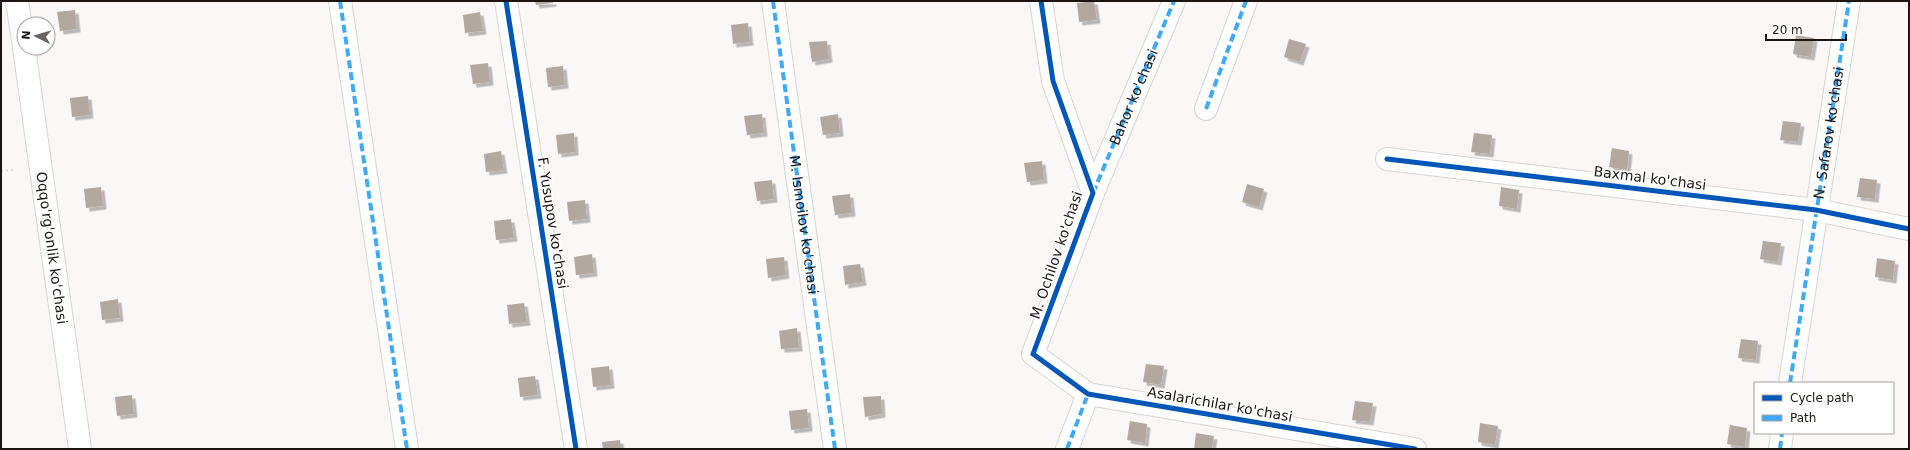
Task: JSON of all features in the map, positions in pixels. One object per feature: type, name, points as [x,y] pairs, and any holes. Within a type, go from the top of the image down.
[{"type":"street","name":"Oqqo'rg'onlik ko'chasi","points":[[17,1],[19,16]]},
{"type":"street","points":[[340,1],[407,449]]},
{"type":"street","name":"F. Yusupov ko'chasi","points":[[506,1],[576,449]]},
{"type":"street","name":"M. Ismoilov ko'chasi","points":[[773,1],[835,449]]},
{"type":"street","name":"M. Ochilov ko'chasi","points":[[1034,354],[1093,193],[1052,80],[1041,1]]},
{"type":"street","name":"Bahor ko'chasi","points":[[1093,193],[1174,1]]},
{"type":"street","points":[[1206,109],[1246,1]]},
{"type":"street","name":"N. Safarov ko'chasi","points":[[1790,382],[1848,1]]},
{"type":"street","name":"Oqqo'rg'onlik ko'chasi","points":[[25,56],[80,449]]},
{"type":"street","name":"Baxmal ko'chasi","points":[[1387,159],[1816,210],[1909,229]]},
{"type":"street","name":"Asalarichilar ko'chasi","points":[[1034,354],[1088,394],[1415,449]]},
{"type":"street","points":[[1067,449],[1088,394]]},
{"type":"street","points":[[1780,449],[1782,434]]},
{"type":"building","points":[[535,1],[553,1],[553,3],[536,5]]},
{"type":"building","points":[[1094,1],[1097,20],[1079,22],[1077,3]]},
{"type":"building","points":[[75,10],[77,29],[60,31],[57,12]]},
{"type":"building","points":[[480,12],[483,31],[465,33],[463,15]]},
{"type":"building","points":[[748,23],[750,42],[733,44],[731,25]]},
{"type":"building","points":[[1796,35],[1814,38],[1811,57],[1793,54]]},
{"type":"building","points":[[1289,39],[1306,44],[1300,62],[1284,57]]},
{"type":"building","points":[[827,41],[829,59],[812,62],[809,42]]},
{"type":"building","points":[[488,63],[490,82],[473,84],[470,65]]},
{"type":"building","points":[[563,66],[565,85],[548,87],[546,68]]},
{"type":"building","points":[[88,96],[90,115],[72,117],[70,98]]},
{"type":"building","points":[[762,114],[764,133],[747,135],[744,116]]},
{"type":"building","points":[[838,114],[840,133],[823,135],[820,117]]},
{"type":"building","points":[[1783,121],[1801,123],[1798,142],[1780,140]]},
{"type":"building","points":[[574,133],[575,152],[558,154],[556,135]]},
{"type":"building","points":[[1474,133],[1492,135],[1490,154],[1471,152]]},
{"type":"building","points":[[1612,148],[1629,151],[1627,170],[1609,167]]},
{"type":"building","points":[[501,151],[504,170],[486,172],[484,154]]},
{"type":"building","points":[[1042,161],[1044,180],[1027,182],[1024,163]]},
{"type":"building","points":[[1860,178],[1877,180],[1875,199],[1857,197]]},
{"type":"building","points":[[772,180],[774,199],[757,201],[754,182]]},
{"type":"building","points":[[1247,184],[1264,189],[1259,207],[1242,202]]},
{"type":"building","points":[[101,187],[103,206],[86,208],[84,189]]},
{"type":"building","points":[[1501,187],[1519,190],[1517,209],[1499,206]]},
{"type":"building","points":[[850,194],[852,213],[835,215],[832,196]]},
{"type":"building","points":[[585,200],[587,219],[569,221],[567,202]]},
{"type":"building","points":[[511,219],[514,238],[496,240],[494,221]]},
{"type":"building","points":[[1763,241],[1781,243],[1778,262],[1760,259]]},
{"type":"building","points":[[592,254],[594,273],[576,275],[574,257]]},
{"type":"building","points":[[784,257],[786,275],[768,278],[766,259]]},
{"type":"building","points":[[1877,258],[1895,261],[1893,280],[1875,277]]},
{"type":"building","points":[[860,264],[863,282],[845,285],[843,266]]},
{"type":"building","points":[[118,299],[120,318],[102,320],[100,302]]},
{"type":"building","points":[[524,303],[527,322],[509,324],[507,305]]},
{"type":"building","points":[[797,328],[799,348],[781,349],[779,331]]},
{"type":"building","points":[[1741,339],[1758,341],[1756,360],[1738,358]]},
{"type":"building","points":[[1146,364],[1164,366],[1161,385],[1143,382]]},
{"type":"building","points":[[609,366],[611,385],[593,387],[591,368]]},
{"type":"building","points":[[535,376],[538,395],[520,397],[518,378]]},
{"type":"building","points":[[132,395],[134,414],[117,416],[115,397]]},
{"type":"building","points":[[881,396],[882,414],[865,417],[863,397]]},
{"type":"building","points":[[1355,401],[1373,403],[1370,422],[1352,420]]},
{"type":"building","points":[[807,409],[809,428],[791,430],[789,411]]},
{"type":"building","points":[[1130,421],[1147,424],[1145,443],[1127,440]]},
{"type":"building","points":[[1480,423],[1498,426],[1495,445],[1478,442]]},
{"type":"building","points":[[1730,425],[1747,428],[1745,447],[1727,444]]},
{"type":"building","points":[[1196,433],[1214,436],[1212,449],[1194,449]]},
{"type":"building","points":[[620,440],[621,449],[603,449],[602,442]]},
{"type":"marked path","points":[[340,1],[407,449]]},
{"type":"marked path","points":[[773,1],[835,449]]},
{"type":"marked path","points":[[1093,193],[1174,1]]},
{"type":"marked path","points":[[1206,109],[1246,1]]},
{"type":"marked path","points":[[1790,382],[1849,1]]},
{"type":"marked path","points":[[1067,449],[1088,394]]},
{"type":"marked path","points":[[1780,449],[1782,434]]},
{"type":"cycle path","points":[[506,1],[576,449]]},
{"type":"cycle path","points":[[1041,1],[1053,81],[1093,193],[1033,354],[1088,394],[1415,449]]},
{"type":"cycle path","points":[[1387,159],[1816,210],[1909,229]]}]
